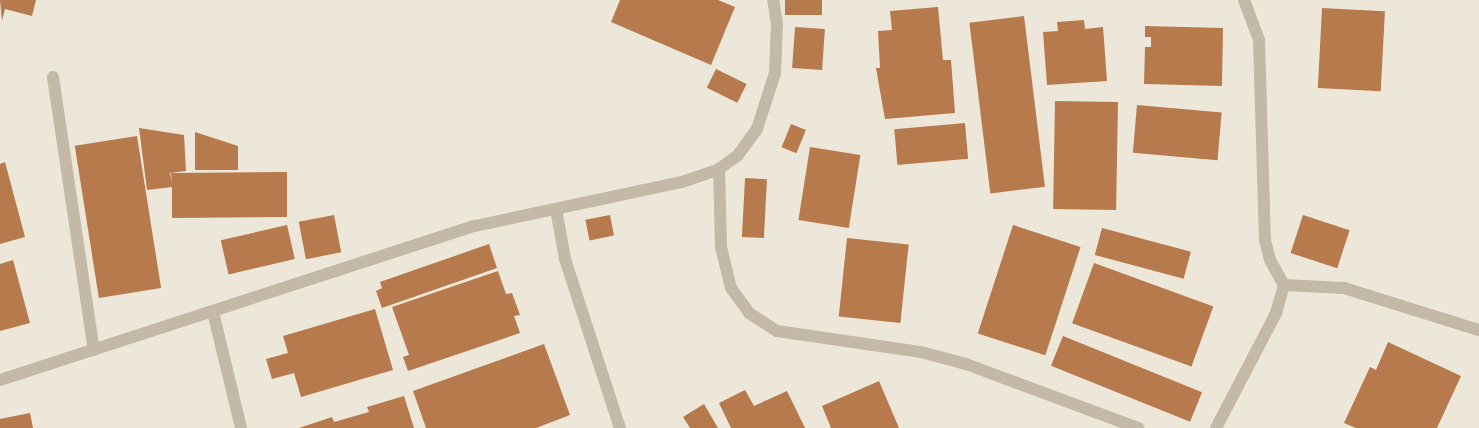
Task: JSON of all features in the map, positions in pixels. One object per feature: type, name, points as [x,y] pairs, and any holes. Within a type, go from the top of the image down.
[{"type":"street","points":[[0,380],[475,226],[682,182],[719,169],[738,155],[757,129],[775,73],[777,24],[773,0]]},
{"type":"street","points":[[1216,428],[1276,313],[1284,285],[1270,260],[1265,240],[1259,40],[1244,0]]},
{"type":"street","points":[[53,77],[94,350]]},
{"type":"street","points":[[719,169],[721,247],[731,288],[750,313],[778,331],[912,351],[966,364],[1138,428]]},
{"type":"street","points":[[556,209],[565,259],[620,428]]},
{"type":"street","points":[[1284,285],[1344,288],[1479,330]]},
{"type":"street","points":[[213,312],[242,428]]},
{"type":"building","points":[[0,0],[36,0],[32,16],[5,9],[2,21]]},
{"type":"building","points":[[620,0],[718,0],[735,7],[711,65],[611,22]]},
{"type":"building","points":[[785,0],[822,0],[822,15],[785,15]]},
{"type":"building","points":[[938,7],[943,60],[951,60],[955,113],[885,119],[876,68],[880,68],[878,31],[892,30],[890,11]]},
{"type":"building","points":[[1322,8],[1385,11],[1381,91],[1318,88]]},
{"type":"building","points":[[1024,16],[1045,187],[990,193],[969,23]]},
{"type":"building","points":[[1084,20],[1085,29],[1103,27],[1107,81],[1047,85],[1043,32],[1058,31],[1057,22]]},
{"type":"building","points":[[1145,26],[1223,28],[1222,86],[1144,84],[1145,47],[1151,47],[1151,37],[1145,37]]},
{"type":"building","points":[[795,27],[825,29],[822,70],[792,68]]},
{"type":"building","points":[[716,69],[747,84],[737,103],[707,88]]},
{"type":"building","points":[[1055,101],[1118,102],[1116,210],[1053,209]]},
{"type":"building","points":[[1137,105],[1222,112],[1217,160],[1133,153]]},
{"type":"building","points":[[965,123],[968,159],[897,165],[894,129]]},
{"type":"building","points":[[791,124],[806,130],[796,153],[782,147]]},
{"type":"building","points":[[139,128],[184,135],[186,171],[170,173],[172,183],[171,173],[287,172],[287,217],[172,218],[172,187],[147,190]]},
{"type":"building","points":[[195,132],[238,146],[238,170],[195,170]]},
{"type":"building","points":[[137,136],[161,288],[99,298],[75,146]]},
{"type":"building","points":[[810,147],[860,155],[849,228],[798,220]]},
{"type":"building","points":[[5,162],[25,237],[0,244],[0,164]]},
{"type":"building","points":[[745,178],[767,179],[764,238],[742,237]]},
{"type":"building","points":[[334,215],[341,252],[306,259],[299,222]]},
{"type":"building","points":[[610,215],[614,236],[589,240],[585,220]]},
{"type":"building","points":[[1303,215],[1350,230],[1337,268],[1291,253]]},
{"type":"building","points":[[287,225],[295,259],[229,274],[221,240]]},
{"type":"building","points":[[1013,225],[1081,247],[1045,355],[978,333]]},
{"type":"building","points":[[1102,228],[1191,252],[1184,279],[1095,255]]},
{"type":"building","points":[[847,238],[909,244],[900,323],[839,317]]},
{"type":"building","points":[[489,244],[497,268],[382,308],[376,291],[382,288],[380,282]]},
{"type":"building","points":[[13,260],[30,323],[0,331],[0,264]]},
{"type":"building","points":[[1094,263],[1213,306],[1191,367],[1072,323]]},
{"type":"building","points":[[498,271],[506,294],[512,293],[520,315],[514,316],[520,333],[408,371],[403,357],[409,355],[392,307]]},
{"type":"building","points":[[375,309],[393,370],[301,397],[294,373],[272,379],[266,359],[288,353],[283,336]]},
{"type":"building","points":[[1063,336],[1202,392],[1190,422],[1051,366]]},
{"type":"building","points":[[1388,342],[1461,376],[1437,428],[1356,428],[1344,423],[1370,367],[1376,370]]},
{"type":"building","points":[[544,344],[570,415],[536,428],[426,428],[413,391]]},
{"type":"building","points":[[879,381],[899,428],[831,428],[822,406]]},
{"type":"building","points":[[745,390],[754,406],[787,391],[805,428],[731,428],[719,403]]},
{"type":"building","points":[[404,396],[414,428],[299,428],[332,417],[334,422],[369,412],[367,407]]},
{"type":"building","points":[[704,404],[718,428],[690,428],[683,417]]},
{"type":"building","points":[[30,413],[33,428],[0,428],[0,419]]}]
